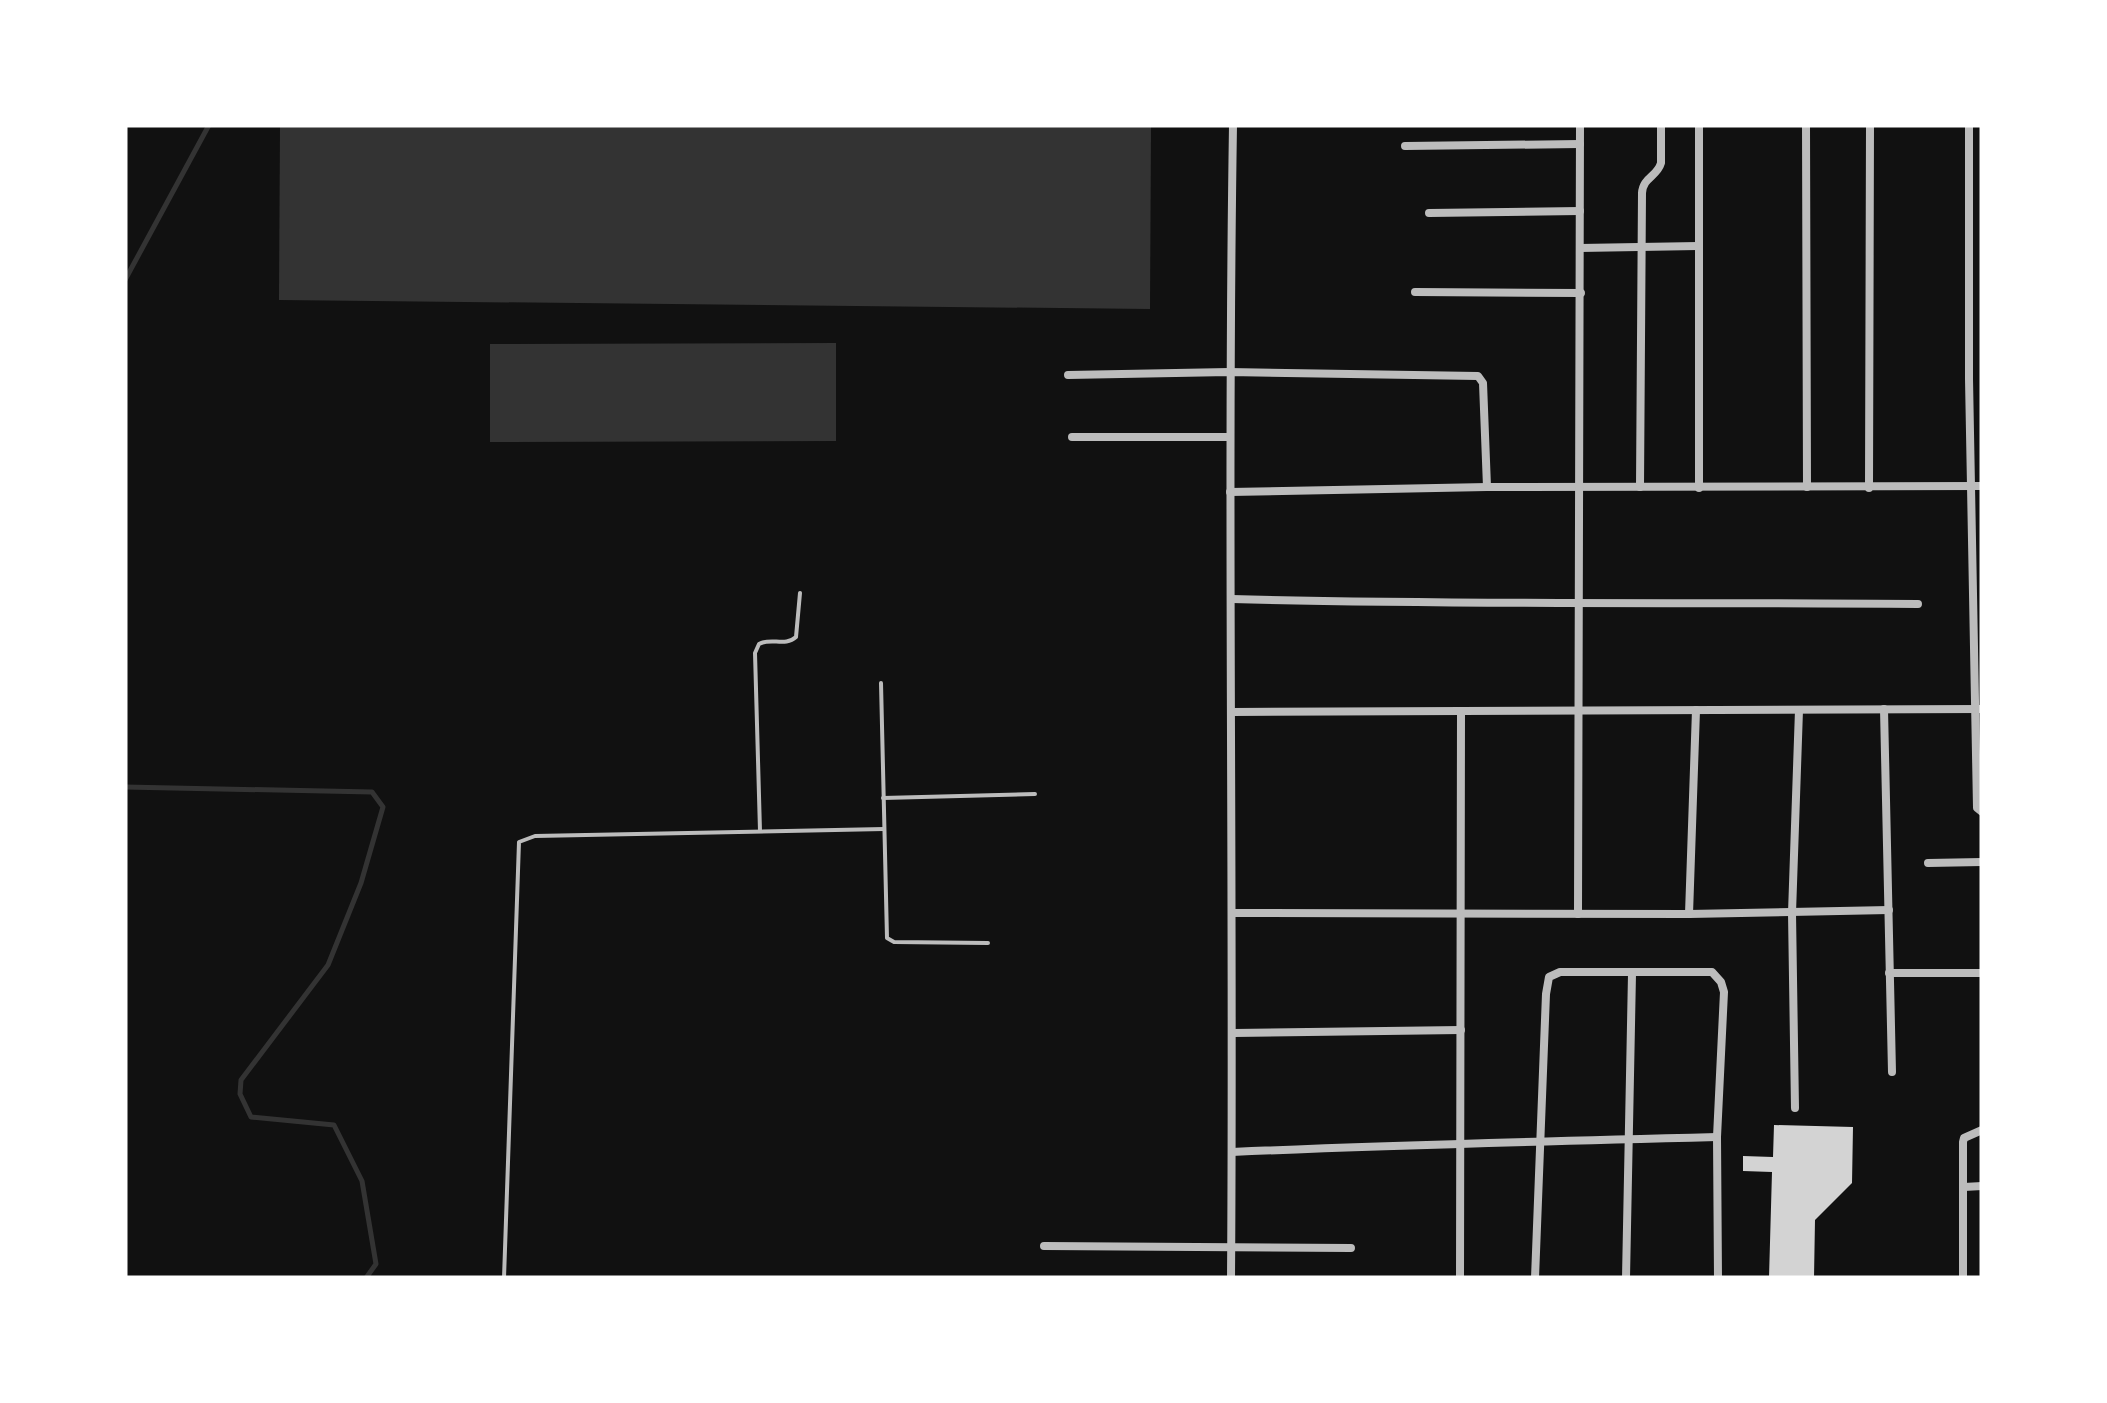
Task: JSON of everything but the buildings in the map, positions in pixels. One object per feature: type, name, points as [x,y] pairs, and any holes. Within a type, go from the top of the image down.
[{"type":"street","points":[[1231,1278],[1234,1033],[1229,372],[1233,125]]},
{"type":"street","points":[[1578,914],[1580,125]]},
{"type":"street","points":[[1640,487],[1643,185],[1661,163],[1660,125]]},
{"type":"street","points":[[1699,125],[1699,488]]},
{"type":"street","points":[[1806,125],[1807,487]]},
{"type":"street","points":[[1868,488],[1870,125]]},
{"type":"street","points":[[1982,126],[1969,125],[1968,222],[1970,379],[1977,486],[1978,808],[1982,812]]},
{"type":"street","points":[[1405,146],[1580,144]]},
{"type":"street","points":[[1429,213],[1580,210]]},
{"type":"street","points":[[1968,222],[1982,222]]},
{"type":"street","points":[[1580,248],[1698,246]]},
{"type":"street","points":[[1968,285],[1982,285]]},
{"type":"street","points":[[1415,292],[1582,293]]},
{"type":"street","points":[[1068,375],[1229,372],[1478,376],[1484,391],[1487,486]]},
{"type":"street","points":[[1970,379],[1982,379]]},
{"type":"street","points":[[1072,437],[1230,437]]},
{"type":"street","points":[[1230,492],[1487,486],[1977,486]]},
{"type":"street","points":[[1232,600],[1918,604]]},
{"type":"street","points":[[1884,709],[1892,1072]]},
{"type":"street","points":[[1232,712],[1979,709]]},
{"type":"street","points":[[1460,1278],[1461,710]]},
{"type":"street","points":[[1689,914],[1696,710]]},
{"type":"street","points":[[1795,1108],[1792,913],[1799,710]]},
{"type":"street","points":[[1928,864],[1982,862]]},
{"type":"street","points":[[1232,914],[1889,910]]},
{"type":"street","points":[[1535,1278],[1549,977],[1560,972],[1712,972],[1724,992],[1717,1137],[1718,1278]]},
{"type":"street","points":[[1889,973],[1982,973]]},
{"type":"street","points":[[1626,1278],[1632,974]]},
{"type":"street","points":[[1234,1033],[1461,1030]]},
{"type":"street","points":[[1963,1278],[1964,1138],[1982,1130]]},
{"type":"street","points":[[1232,1152],[1717,1137]]},
{"type":"street","points":[[1964,1186],[1982,1186]]},
{"type":"street","points":[[1044,1246],[1231,1244],[1351,1248]]},
{"type":"lane","points":[[760,832],[756,653],[758,644],[764,641],[789,642],[796,637],[800,593]]},
{"type":"lane","points":[[881,683],[886,938],[894,942],[988,942]]},
{"type":"lane","points":[[883,798],[1034,794]]},
{"type":"lane","points":[[504,1278],[519,842],[535,836],[884,829]]},
{"type":"shaded area","points":[[280,125],[1151,125],[1150,309],[279,300]]},
{"type":"shaded area","points":[[836,343],[836,441],[490,442],[490,344]]},
{"type":"waterway","points":[[125,280],[209,125]]},
{"type":"waterway","points":[[125,787],[372,792],[383,807],[361,883],[328,965],[241,1080],[240,1094],[251,1117],[334,1125],[362,1181],[376,1264],[366,1278]]}]
